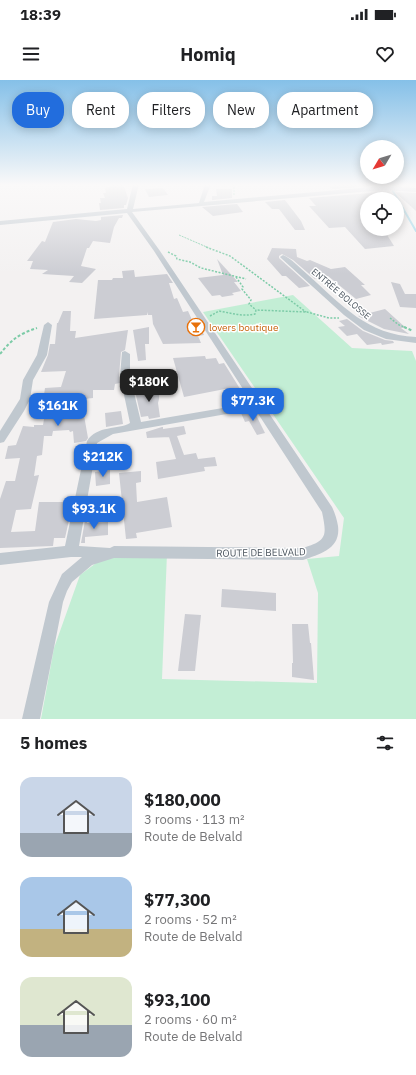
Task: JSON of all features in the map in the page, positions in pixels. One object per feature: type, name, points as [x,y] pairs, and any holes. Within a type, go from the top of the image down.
[{"type":"street","points":[[0,223],[108,214]]},
{"type":"street","name":"ROUTE DE BELVALD","points":[[31,719],[56,602],[67,578],[87,561],[114,552],[303,554],[326,545],[332,537],[333,528],[328,511],[157,251],[130,214]]},
{"type":"street","name":"ENTRÉE BOLOSSE","points":[[283,257],[350,317],[364,327],[386,337],[399,340],[416,340]]},
{"type":"street","points":[[0,439],[19,411],[25,399],[28,380],[42,355],[48,325]]},
{"type":"street","points":[[125,354],[125,376],[136,424],[134,426]]},
{"type":"street","points":[[70,551],[92,441],[98,436],[110,431],[134,426],[259,405]]},
{"type":"street","points":[[0,559],[70,551],[114,552]]},
{"type":"path","points":[[179,235],[200,246],[230,256],[306,312]]},
{"type":"path","points":[[157,251],[164,250],[176,256],[177,259],[190,262],[201,268],[246,278]]},
{"type":"path","points":[[235,276],[241,283],[243,287],[242,289],[251,300],[249,304],[256,310],[306,312],[329,318],[350,317]]},
{"type":"path","points":[[202,321],[219,311],[238,316],[249,316],[255,314],[256,310]]},
{"type":"path","points":[[390,318],[402,326],[416,332]]},
{"type":"path","points":[[0,354],[11,340],[20,334],[48,325]]},
{"type":"green space","points":[[293,295],[352,348],[412,351],[416,361],[416,719],[41,719],[54,648],[80,575],[111,552],[167,553],[162,679],[317,683],[318,593],[307,559],[339,556],[344,518],[203,312]]},
{"type":"building","points":[[210,214],[229,214],[213,216]]},
{"type":"building","points":[[283,214],[296,214],[305,230],[295,230]]},
{"type":"building","points":[[316,214],[360,214],[360,236],[388,236],[394,246],[365,249],[345,227],[329,228]]},
{"type":"building","points":[[123,215],[122,218],[119,218],[114,227],[110,243],[93,241],[89,248],[87,248],[81,266],[96,269],[82,283],[69,282],[74,276],[42,274],[48,270],[30,269],[33,261],[27,261],[42,241],[45,242],[53,222],[76,219],[96,221],[101,220],[101,217]]},
{"type":"building","points":[[272,248],[296,249],[297,257],[307,261],[310,260],[331,269],[345,267],[365,285],[361,285],[371,295],[356,299],[328,276],[315,279],[293,260],[282,254],[279,258],[310,286],[299,288],[286,276],[282,276],[267,259]]},
{"type":"building","points":[[217,259],[238,282],[234,282],[241,291],[232,293],[234,295],[222,297],[220,295],[212,296],[198,278],[223,275]]},
{"type":"building","points":[[134,270],[135,277],[167,274],[173,283],[169,283],[174,299],[177,298],[183,312],[188,311],[193,322],[198,322],[204,335],[198,336],[201,343],[163,344],[153,324],[152,315],[148,315],[147,312],[147,315],[94,319],[98,280],[123,278],[122,271]]},
{"type":"building","points":[[391,282],[400,284],[405,294],[416,294],[416,308],[400,307]]},
{"type":"building","points":[[385,309],[406,328],[401,328],[409,334],[384,329],[358,316]]},
{"type":"building","points":[[63,311],[71,311],[70,331],[76,331],[75,338],[128,330],[125,350],[121,352],[119,376],[120,383],[115,384],[114,390],[93,390],[93,398],[84,399],[85,403],[82,404],[88,438],[86,441],[74,443],[73,431],[70,432],[69,430],[53,431],[52,436],[44,436],[42,455],[37,456],[34,476],[39,475],[31,509],[16,510],[11,532],[35,531],[39,502],[73,502],[65,538],[54,538],[53,546],[0,548],[0,499],[6,481],[15,481],[20,458],[5,459],[8,446],[16,445],[23,426],[34,427],[34,425],[43,425],[46,407],[42,408],[45,388],[61,387],[66,371],[41,372],[48,355],[50,344],[55,344],[57,323]]},
{"type":"building","points":[[347,319],[363,331],[385,340],[393,341],[394,343],[367,345],[357,334],[347,336],[338,327],[345,326],[339,321]]},
{"type":"building","points":[[149,327],[149,344],[145,344],[146,360],[138,361],[133,330]]},
{"type":"building","points":[[205,356],[206,359],[216,358],[219,364],[224,363],[242,392],[229,394],[225,389],[184,397],[173,358]]},
{"type":"building","points":[[159,390],[158,403],[160,417],[149,419],[148,416],[141,417],[135,391]]},
{"type":"building","points":[[121,411],[123,424],[106,427],[105,413]]},
{"type":"building","points":[[254,411],[265,433],[257,435],[249,421],[245,422],[241,413]]},
{"type":"building","points":[[184,426],[186,434],[177,436],[184,455],[196,453],[198,459],[215,457],[217,466],[204,467],[205,471],[158,479],[156,462],[176,459],[169,437],[147,438],[146,432],[162,427],[163,429]]},
{"type":"building","points":[[110,470],[110,484],[96,486],[95,472]]},
{"type":"building","points":[[141,471],[141,482],[136,483],[137,502],[167,497],[172,527],[136,533],[137,538],[126,539],[119,473]]},
{"type":"building","points":[[86,515],[88,515],[87,523],[108,522],[108,535],[85,537],[85,543],[81,543]]},
{"type":"building","points":[[222,589],[276,593],[276,611],[221,607]]},
{"type":"building","points":[[185,614],[201,615],[195,671],[178,671]]},
{"type":"building","points":[[292,624],[308,624],[314,680],[292,677]]},
{"type":"waterway","points":[[406,214],[416,231]]},
{"type":"place","name":"lovers boutique","points":[[196,327]]}]
